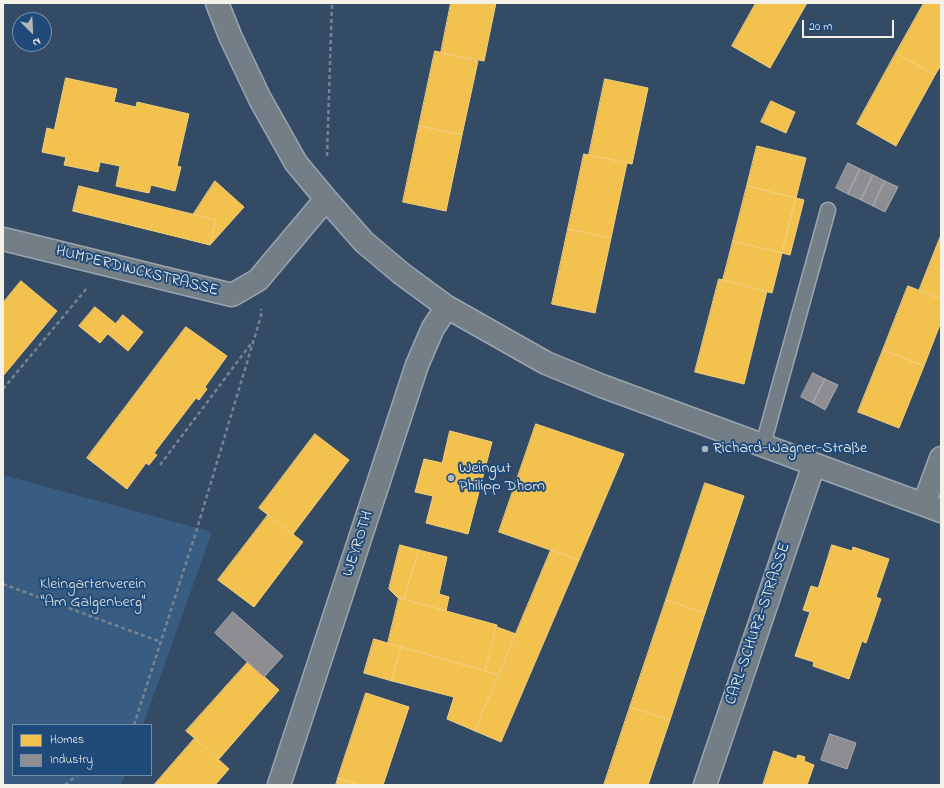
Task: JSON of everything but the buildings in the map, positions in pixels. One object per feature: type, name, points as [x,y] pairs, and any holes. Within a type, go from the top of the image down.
[{"type":"street","points":[[217,3],[231,38],[260,99],[296,162],[364,242],[402,274],[448,307],[546,363],[602,386],[932,508],[941,458]]},
{"type":"street","name":"HUMPERDINCKSTRASSE","points":[[3,239],[232,295],[258,280],[326,199]]},
{"type":"street","name":"WEYROTH","points":[[279,785],[417,365],[433,328],[448,307]]},
{"type":"street","name":"CARL-SCHURZ-STRASSE","points":[[705,785],[814,464]]},
{"type":"lane","points":[[763,445],[828,210]]},
{"type":"path","points":[[326,199],[332,3]]},
{"type":"path","points":[[3,389],[106,264]]},
{"type":"path","points":[[134,724],[196,532],[261,316],[258,280]]},
{"type":"path","points":[[160,465],[254,338]]},
{"type":"path","points":[[3,584],[161,642]]},
{"type":"path","points":[[65,785],[76,776]]},
{"type":"green space","name":"Kleingartenverein \"Am Galgenberg\"","points":[[3,475],[212,532],[143,724],[12,724],[12,776],[125,776],[121,785],[3,785]]},
{"type":"place","name":"Richard-Wagner-Straße","points":[[705,449]]},
{"type":"place","name":"Weingut Philipp Dhom","points":[[451,478]]}]
